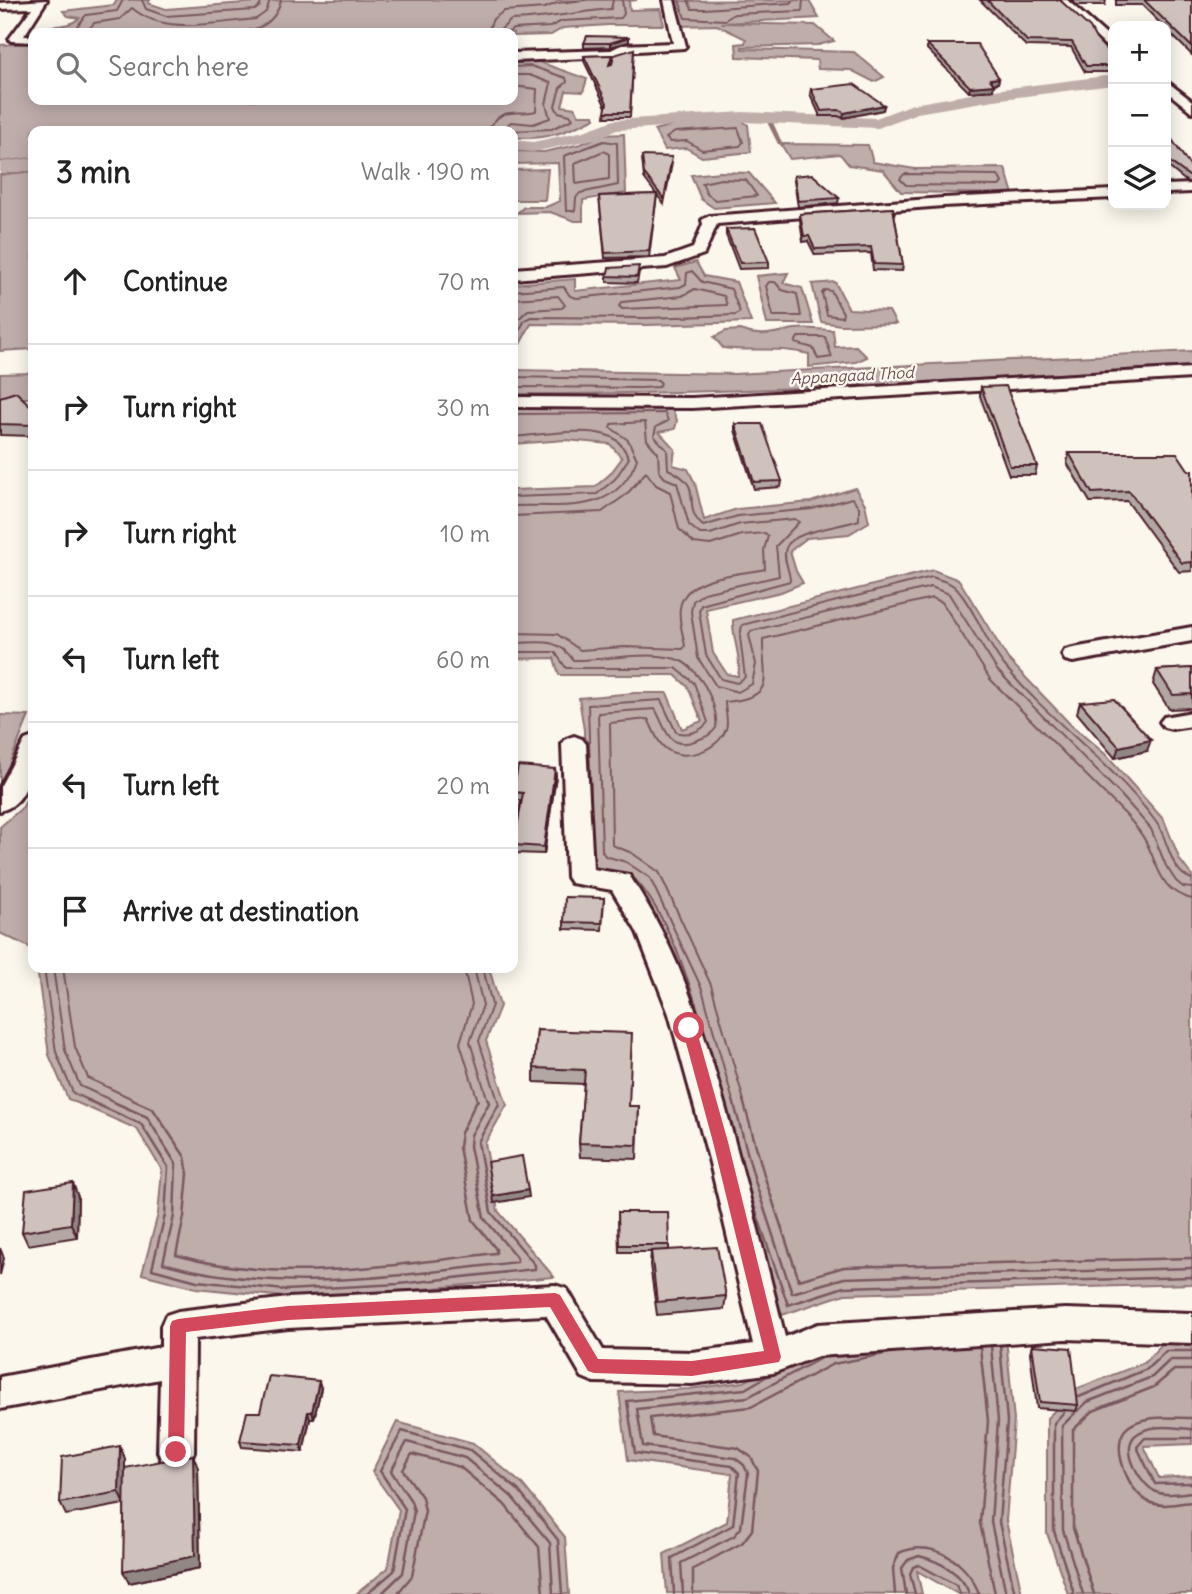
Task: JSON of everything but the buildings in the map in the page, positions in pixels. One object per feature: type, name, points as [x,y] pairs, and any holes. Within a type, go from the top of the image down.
[{"type":"street","points":[[518,57],[613,53],[621,48],[680,46],[669,0]]},
{"type":"street","points":[[1061,0],[1108,42]]},
{"type":"street","points":[[0,6],[41,2]]},
{"type":"street","points":[[28,39],[15,39],[41,2]]},
{"type":"street","points":[[1171,89],[1192,108]]},
{"type":"street","points":[[1171,189],[1192,188]]},
{"type":"street","points":[[518,274],[667,262],[699,251],[710,224],[709,220],[929,203],[1108,194]]},
{"type":"street","points":[[518,402],[692,403],[1192,373]]},
{"type":"street","points":[[1073,654],[1192,634]]},
{"type":"street","points":[[574,744],[580,877],[620,882],[661,956],[689,1028],[774,1357]]},
{"type":"street","points":[[0,803],[14,786],[28,756]]},
{"type":"street","points":[[176,1452],[178,1326],[288,1313],[555,1300],[594,1366],[692,1368],[774,1357],[818,1340],[1065,1324],[1192,1328]]},
{"type":"street","points":[[0,1393],[177,1360]]},
{"type":"water","points":[[117,0],[150,0],[148,3],[166,9],[285,0],[637,0],[629,1],[630,10],[660,9],[664,25],[563,28],[551,35],[518,36],[518,28],[42,28],[67,24],[79,18],[68,16],[63,11],[114,5]]},
{"type":"water","points":[[672,1],[809,1],[819,18],[721,23],[815,25],[834,41],[818,45],[742,49],[854,52],[884,77],[874,82],[851,70],[818,69],[817,60],[737,57],[736,44],[745,43],[746,39],[717,25],[679,26]]},
{"type":"water","points":[[28,43],[28,105],[518,105],[518,60],[531,59],[587,79],[583,92],[566,91],[562,106],[575,108],[579,115],[594,115],[595,118],[565,131],[535,138],[518,137],[518,126],[28,126],[28,159],[0,162],[0,45]]},
{"type":"water","points":[[741,120],[748,125],[751,152],[702,157],[686,148],[665,150],[654,130],[674,125]]},
{"type":"water","points":[[624,134],[626,193],[583,200],[583,221],[575,221],[550,212],[518,213],[524,207],[546,207],[560,201],[558,163],[518,164],[518,151],[544,152],[581,144],[602,135]]},
{"type":"water","points":[[781,144],[868,145],[873,162],[915,169],[1005,168],[1013,194],[901,192],[883,170],[849,165],[840,154],[790,159]]},
{"type":"water","points":[[548,169],[545,200],[518,200],[518,170]]},
{"type":"water","points":[[28,172],[28,349],[0,351],[0,175]]},
{"type":"water","points":[[749,173],[775,203],[714,208],[701,199],[691,175]]},
{"type":"water","points":[[696,262],[704,276],[736,282],[751,322],[531,324],[518,348],[518,284],[575,279],[575,291],[681,280],[675,268]]},
{"type":"water","points":[[788,273],[783,283],[802,288],[813,324],[767,324],[756,276]]},
{"type":"water","points":[[835,282],[849,309],[889,311],[896,324],[841,325],[821,322],[812,284]]},
{"type":"water","points":[[799,328],[833,330],[835,347],[856,346],[867,357],[856,362],[809,367],[809,354],[787,350],[723,348],[714,337],[726,331],[771,334]]},
{"type":"water","name":"Appangaad Thod","points":[[1192,351],[1192,366],[768,389],[518,394],[518,370],[734,374]]},
{"type":"water","points":[[28,373],[28,398],[0,398],[0,374]]},
{"type":"water","points":[[670,405],[677,420],[675,429],[659,432],[675,449],[673,465],[688,469],[695,483],[704,520],[737,509],[811,502],[855,488],[865,504],[869,522],[849,534],[807,538],[790,551],[803,583],[781,592],[706,609],[713,653],[727,674],[738,676],[739,669],[733,620],[933,570],[959,580],[1008,659],[1071,725],[1105,754],[1164,820],[1180,860],[1192,876],[1192,1284],[845,1294],[782,1315],[649,913],[639,893],[629,882],[594,869],[586,856],[584,730],[579,698],[667,693],[682,729],[702,721],[688,687],[675,675],[559,675],[554,658],[518,659],[518,490],[595,487],[610,474],[622,458],[610,444],[566,440],[518,444],[518,408]]},
{"type":"water","points":[[0,715],[28,716],[28,718],[0,787]]},
{"type":"water","points":[[28,795],[28,947],[0,933],[0,827],[23,807]]},
{"type":"water","points":[[38,973],[490,973],[500,1006],[486,1041],[507,1105],[485,1143],[498,1211],[554,1277],[400,1291],[285,1297],[196,1288],[142,1274],[158,1214],[162,1170],[137,1129],[68,1099],[49,1055]]},
{"type":"water","points":[[1011,1315],[1007,1348],[1014,1420],[1006,1521],[1022,1594],[958,1594],[917,1571],[922,1594],[667,1593],[664,1554],[727,1522],[732,1474],[628,1460],[619,1392],[689,1389],[744,1382],[790,1356]]},
{"type":"water","points":[[1163,1343],[1192,1344],[1192,1444],[1144,1446],[1159,1478],[1192,1476],[1192,1594],[1068,1594],[1047,1533],[1047,1418],[1078,1388],[1144,1363]]},
{"type":"water","points":[[397,1422],[473,1443],[523,1485],[565,1537],[569,1594],[356,1594],[388,1568],[399,1510],[372,1472]]},
{"type":"waterway","points":[[518,146],[533,147],[589,135],[614,125],[743,117],[878,123],[913,109],[994,95],[1108,81]]},
{"type":"waterway","points":[[768,118],[781,144]]},
{"type":"waterway","points":[[0,168],[28,165]]},
{"type":"route","points":[[176,1452],[178,1326],[288,1313],[555,1300],[594,1366],[692,1368],[774,1357],[689,1028]]}]
